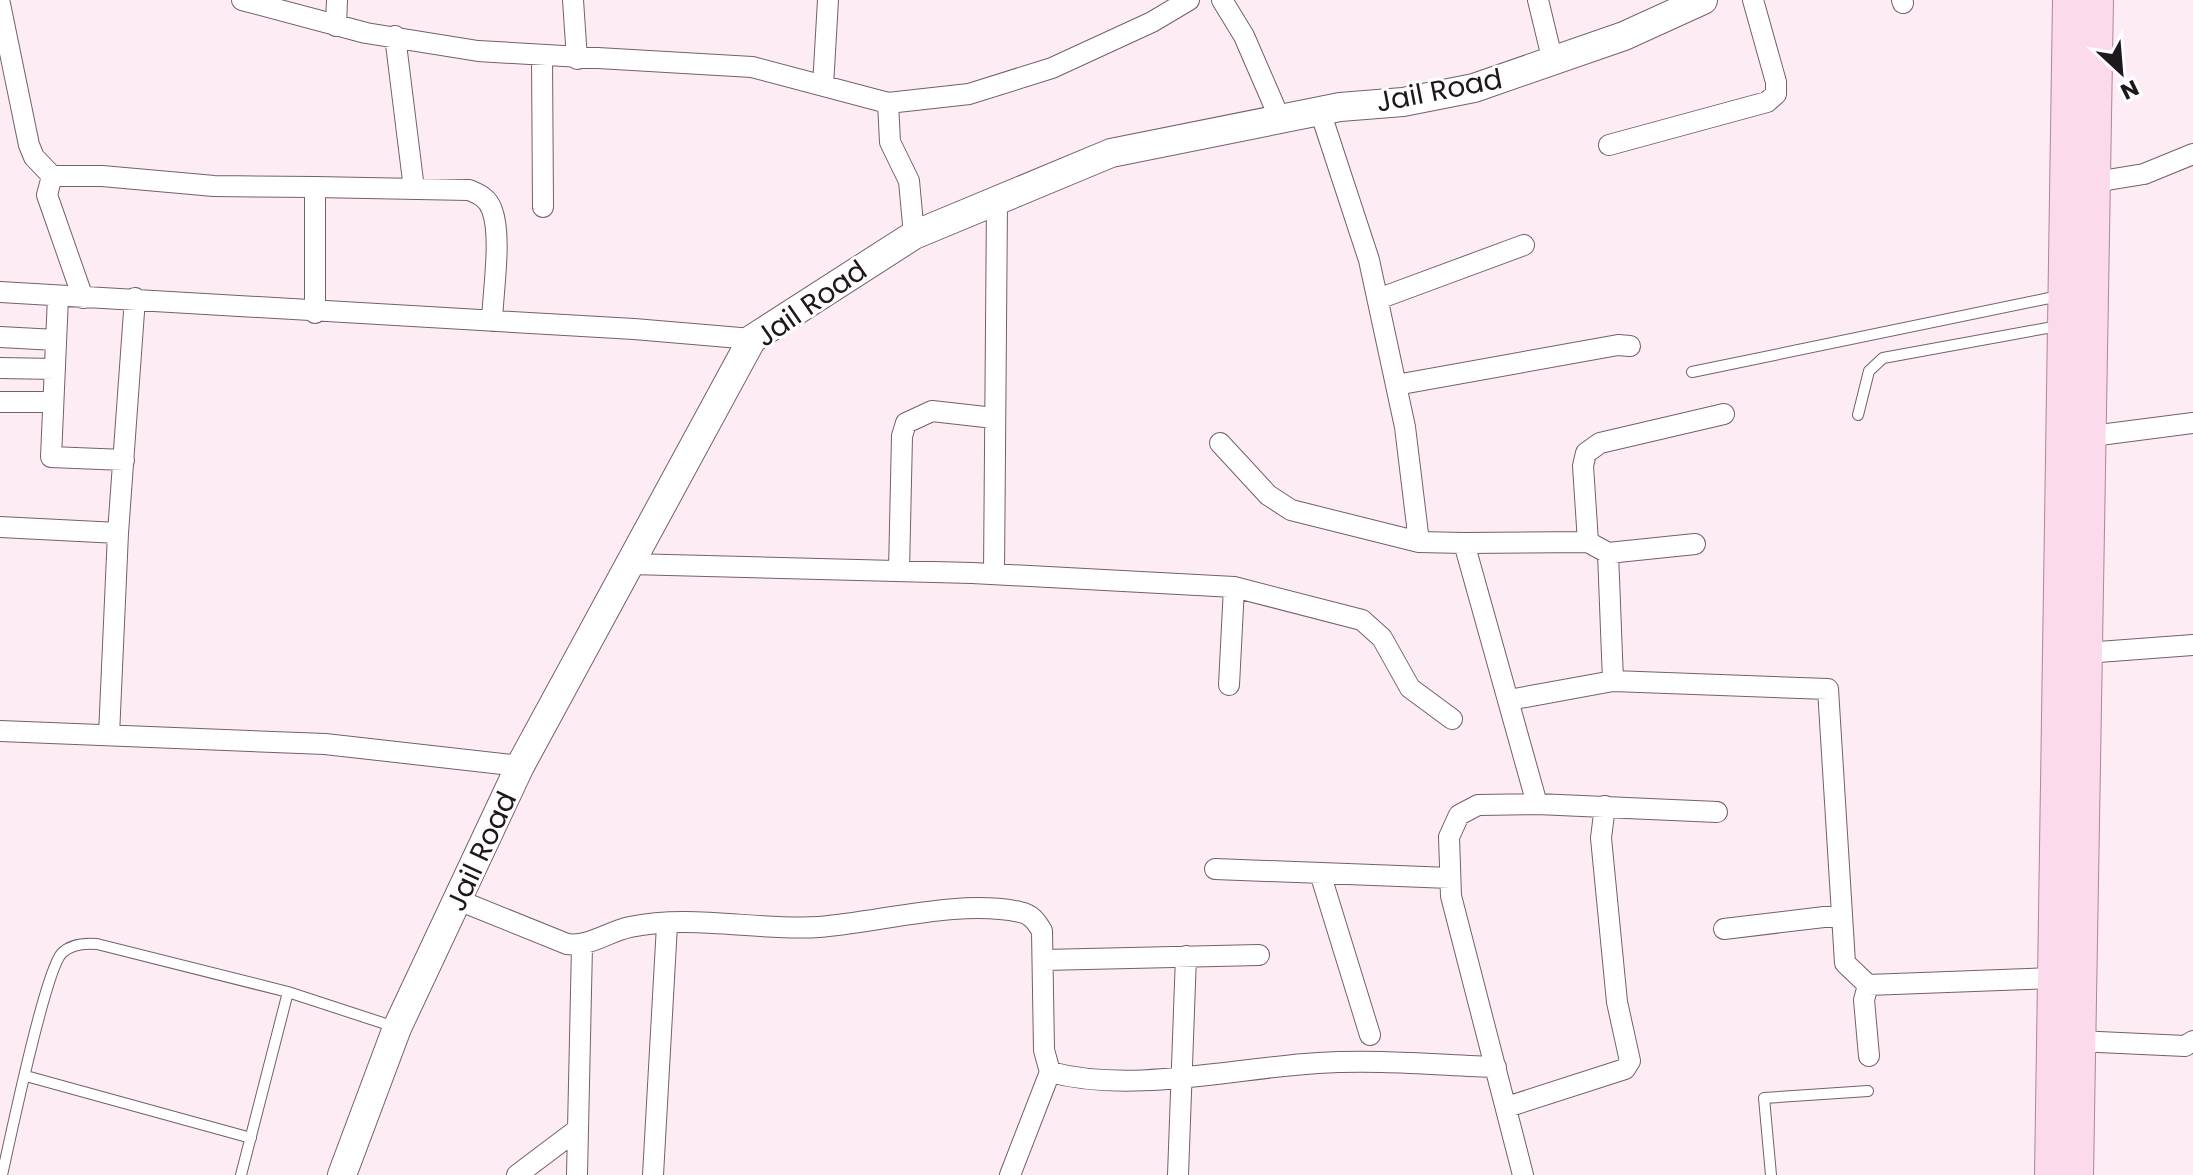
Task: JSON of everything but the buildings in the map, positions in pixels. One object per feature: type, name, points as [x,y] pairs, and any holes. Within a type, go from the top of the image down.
[{"type":"main road","points":[[2051,1175],[2069,0]]},
{"type":"main road","points":[[2077,1175],[2077,1041],[2092,436],[2097,0]]},
{"type":"street","points":[[242,0],[336,26],[478,51],[752,67],[888,103],[969,94],[1052,68],[1152,22],[1189,0]]},
{"type":"street","points":[[336,26],[337,0]]},
{"type":"street","points":[[573,0],[577,59]]},
{"type":"street","points":[[823,86],[828,0]]},
{"type":"street","points":[[1222,0],[1244,36],[1280,119]]},
{"type":"street","points":[[1538,0],[1553,62]]},
{"type":"street","name":"Jail Road","points":[[342,1175],[397,1028],[520,766],[752,339],[914,235],[1111,153],[1320,111],[1446,94],[1553,62],[1703,0]]},
{"type":"street","points":[[1609,145],[1767,102],[1776,94],[1776,82],[1753,0]]},
{"type":"street","points":[[0,4],[4,42],[29,145],[41,166],[52,176],[102,176],[214,186],[469,190],[483,196],[492,208],[496,225],[492,321]]},
{"type":"street","points":[[395,36],[414,189]]},
{"type":"street","points":[[542,55],[543,207]]},
{"type":"street","points":[[888,103],[890,142],[909,181],[914,235]]},
{"type":"street","points":[[1320,111],[1369,260],[1378,299],[1396,385],[1419,542]]},
{"type":"street","points":[[2095,182],[2144,174],[2193,154]]},
{"type":"street","points":[[52,176],[47,195],[83,298]]},
{"type":"street","points":[[315,187],[315,313]]},
{"type":"street","points":[[994,574],[997,202]]},
{"type":"street","points":[[1378,299],[1524,245]]},
{"type":"street","points":[[0,292],[58,297],[135,298],[315,313],[492,321],[752,339]]},
{"type":"street","points":[[58,297],[51,457],[124,460]]},
{"type":"street","points":[[109,735],[118,533],[135,298]]},
{"type":"street","points":[[0,337],[56,340]]},
{"type":"street","points":[[1396,385],[1618,345],[1630,346]]},
{"type":"street","points":[[0,368],[55,369]]},
{"type":"street","points":[[0,402],[53,402]]},
{"type":"street","points":[[899,571],[902,436],[906,423],[932,411],[994,418]]},
{"type":"street","points":[[1588,542],[1583,466],[1586,453],[1600,443],[1724,414]]},
{"type":"street","points":[[2092,436],[2193,423]]},
{"type":"street","points":[[1220,443],[1268,495],[1291,510],[1419,542],[1588,542],[1608,553],[1695,544]]},
{"type":"street","points":[[0,527],[118,533]]},
{"type":"street","points":[[1464,543],[1537,804]]},
{"type":"street","points":[[1608,553],[1613,681]]},
{"type":"street","points":[[630,564],[994,574],[1234,587],[1362,620],[1382,638],[1410,688],[1452,719]]},
{"type":"street","points":[[1229,685],[1234,587]]},
{"type":"street","points":[[2085,653],[2193,645]]},
{"type":"street","points":[[1509,700],[1613,681],[1828,689],[1845,963],[1868,985],[2054,978]]},
{"type":"street","points":[[0,731],[325,744],[520,766]]},
{"type":"street","points":[[1523,1175],[1451,896],[1449,837],[1459,815],[1467,808],[1537,804],[1717,812]]},
{"type":"street","points":[[1507,1107],[1625,1069],[1630,1061],[1617,1002],[1601,838],[1605,806]]},
{"type":"street","points":[[1215,869],[1450,878]]},
{"type":"street","points":[[1320,873],[1370,1035]]},
{"type":"street","points":[[458,900],[567,944],[582,946],[631,927],[818,927],[947,911],[1023,912],[1035,919],[1042,931],[1044,1050],[1050,1072],[1010,1175]]},
{"type":"street","points":[[1724,929],[1841,915]]},
{"type":"street","points":[[653,1175],[667,925]]},
{"type":"street","points":[[577,1175],[582,946]]},
{"type":"street","points":[[1044,960],[1259,955]]},
{"type":"street","points":[[1178,1175],[1186,956]]},
{"type":"street","points":[[1868,985],[1864,1000],[1869,1056]]},
{"type":"street","points":[[2077,1041],[2185,1046],[2193,1041]]},
{"type":"street","points":[[1050,1072],[1122,1078],[1183,1077],[1320,1062],[1496,1067]]},
{"type":"street","points":[[517,1175],[578,1129]]},
{"type":"lane","points":[[1692,372],[2064,310]]},
{"type":"lane","points":[[1858,415],[1869,371],[1883,358],[2064,310]]},
{"type":"lane","points":[[2,1175],[57,960],[71,947],[97,944],[288,992],[397,1028]]},
{"type":"lane","points":[[241,1175],[288,992]]},
{"type":"lane","points":[[26,1076],[251,1138]]},
{"type":"lane","points":[[1771,1175],[1764,1098],[1868,1091]]}]
